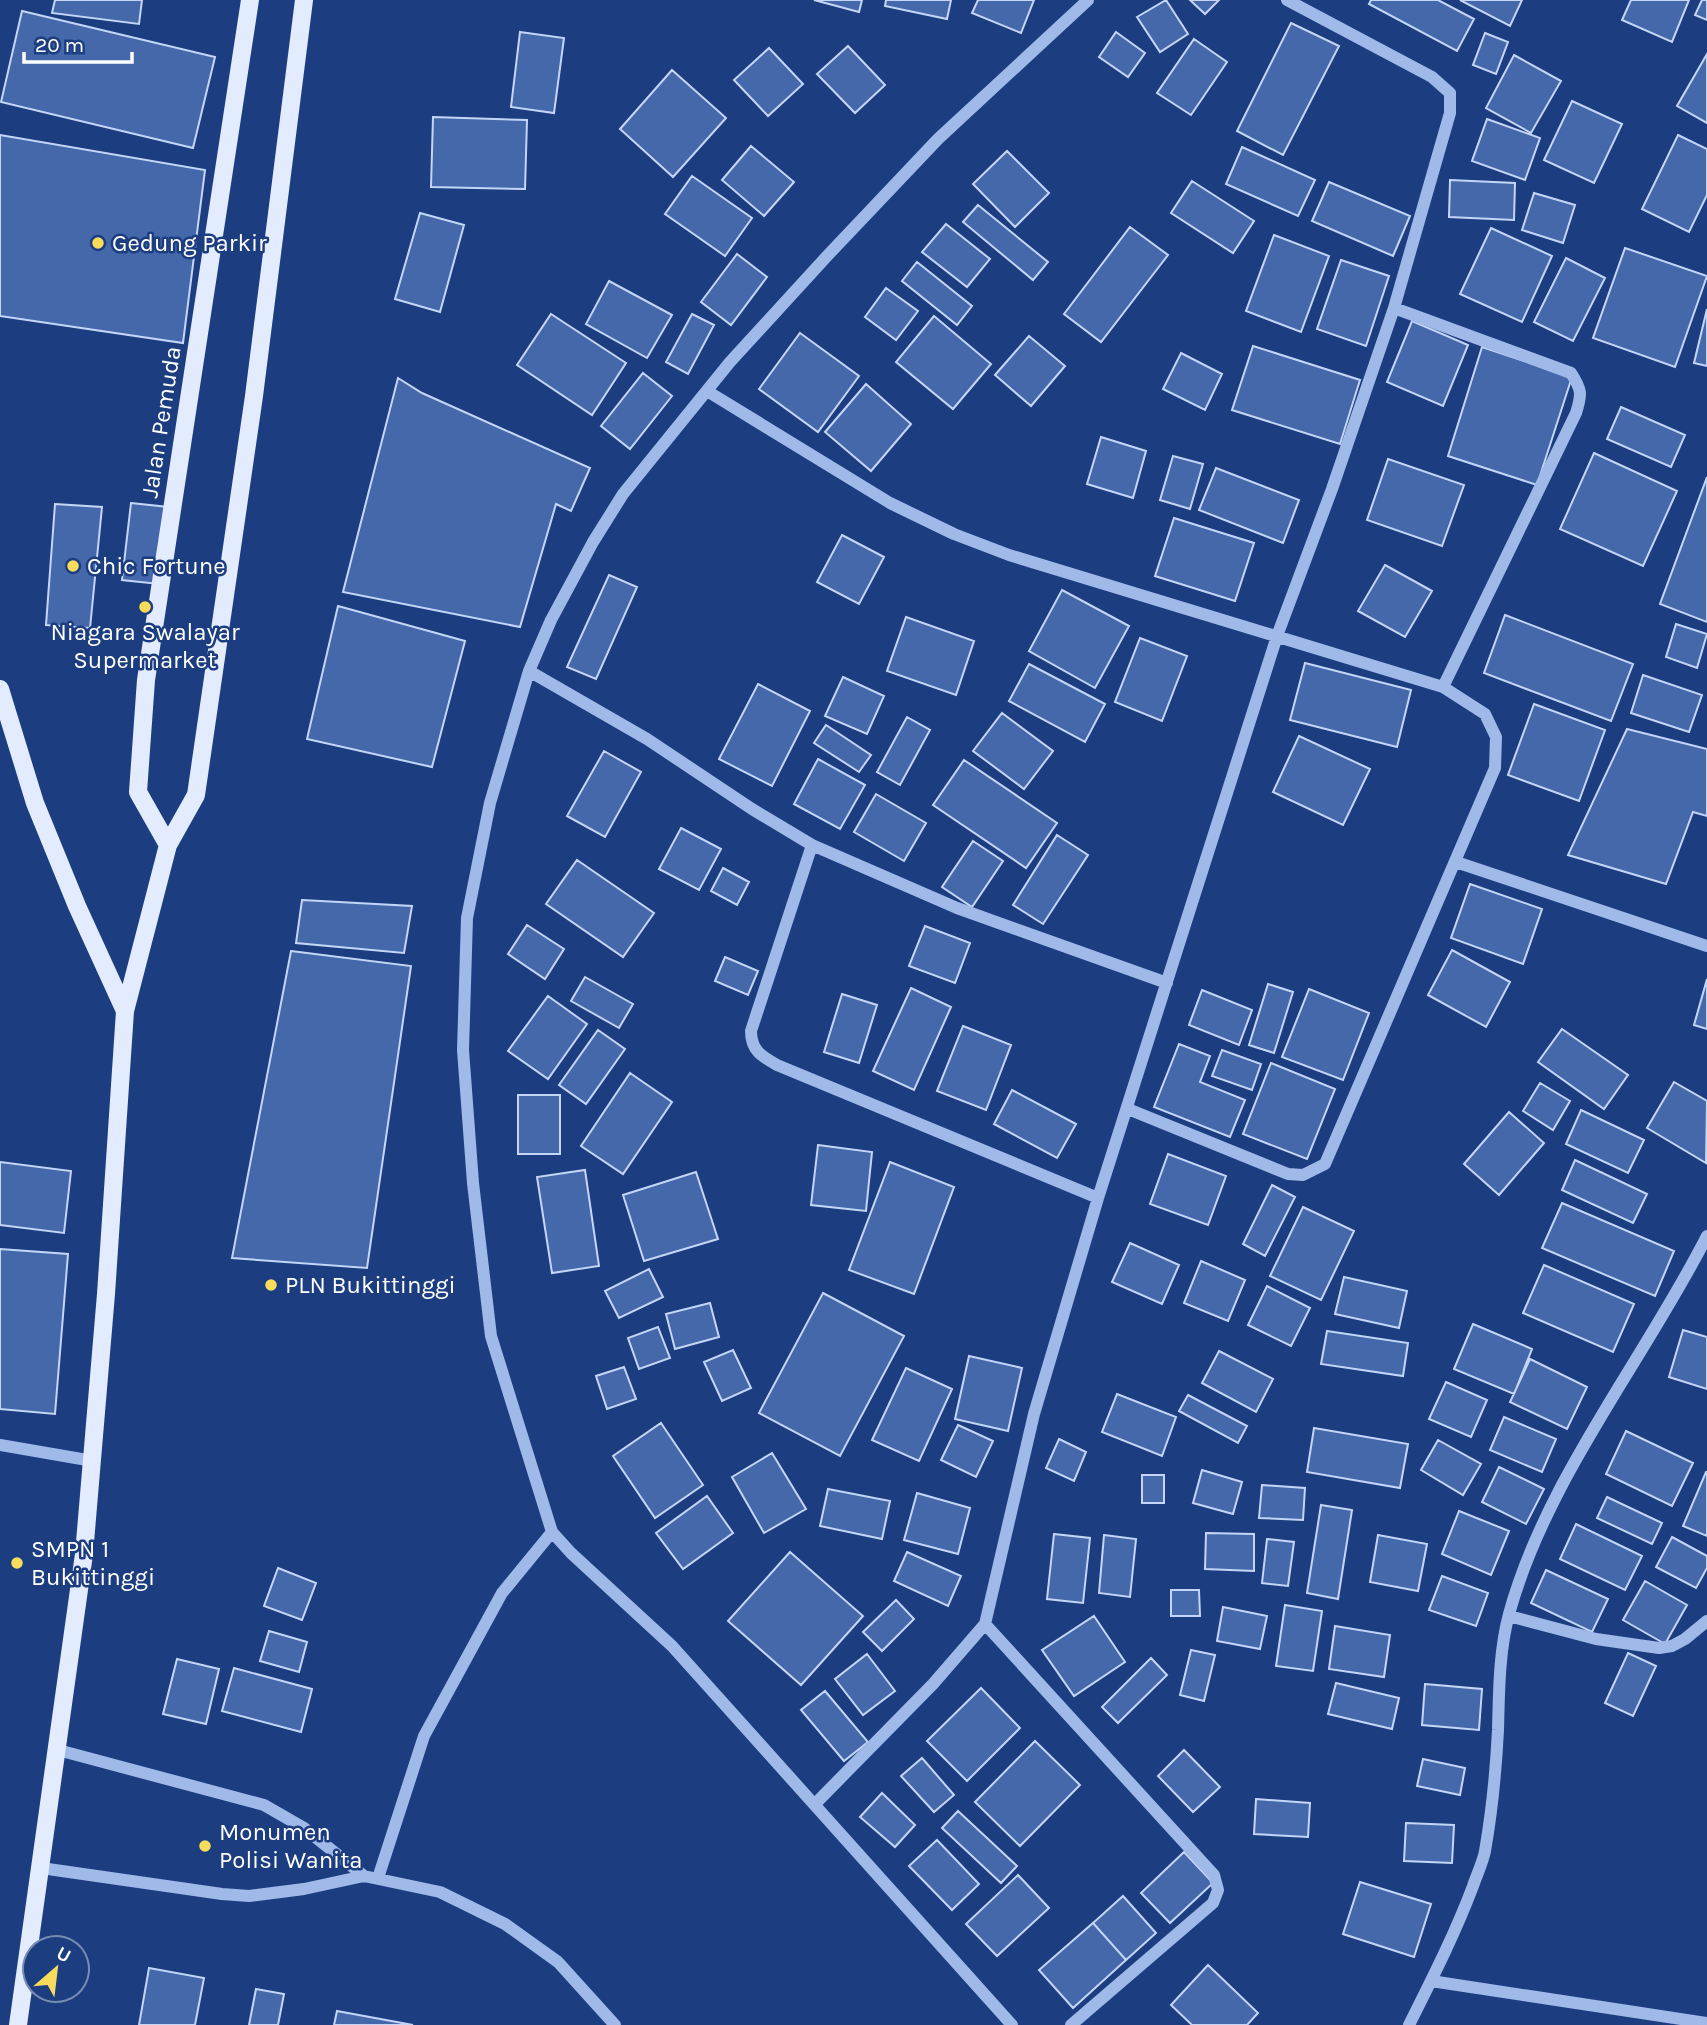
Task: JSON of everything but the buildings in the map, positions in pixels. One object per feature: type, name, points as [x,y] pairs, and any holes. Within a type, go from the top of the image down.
[{"type":"main road","name":"Jalan Pemuda","points":[[168,845],[138,792],[146,680],[250,0]]},
{"type":"main road","points":[[18,2025],[84,1554],[125,1011],[168,845],[196,795],[254,396],[304,0]]},
{"type":"main road","points":[[0,689],[35,803],[77,906],[125,1011]]},
{"type":"street","points":[[1012,2025],[673,1646],[570,1553],[552,1531],[491,1336],[473,1183],[463,1050],[467,918],[490,803],[529,671],[551,620],[593,542],[623,494],[707,391],[828,254],[938,139],[1088,0]]},
{"type":"street","points":[[816,1804],[933,1684],[985,1624],[1034,1414],[1098,1198],[1277,636],[1332,489],[1394,308],[1450,113],[1450,93],[1432,77],[1287,0]]},
{"type":"street","points":[[1394,308],[1571,373],[1579,386],[1581,396],[1570,425],[1443,687]]},
{"type":"street","points":[[707,391],[890,503],[954,534],[1009,555],[1443,687],[1485,714],[1496,737],[1495,768],[1325,1164],[1303,1175],[1287,1174],[1128,1109]]},
{"type":"street","points":[[529,671],[647,739],[752,809],[812,845],[957,908],[1167,983]]},
{"type":"street","points":[[812,845],[751,1031],[751,1043],[760,1055],[790,1070],[1098,1198]]},
{"type":"street","points":[[1455,862],[1707,946]]},
{"type":"street","points":[[1409,2025],[1467,1902],[1484,1853],[1496,1757],[1499,1693],[1508,1616],[1528,1561],[1548,1514],[1576,1462],[1707,1236]]},
{"type":"street","points":[[0,1445],[93,1461]]},
{"type":"street","points":[[378,1878],[424,1736],[502,1593],[552,1531]]},
{"type":"street","points":[[1508,1616],[1596,1639],[1659,1648],[1672,1646],[1685,1639],[1707,1621]]},
{"type":"street","points":[[985,1624],[1214,1875],[1218,1890],[1213,1903],[1071,2025]]},
{"type":"street","points":[[58,1751],[264,1805],[304,1828],[364,1876]]},
{"type":"street","points":[[41,1868],[249,1896],[364,1876],[440,1892],[505,1924],[558,1962],[615,2025]]},
{"type":"street","points":[[1431,1980],[1707,2022]]},
{"type":"place","name":"Gedung Parkir","points":[[98,243]]},
{"type":"place","name":"Chic Fortune","points":[[73,566]]},
{"type":"place","name":"Niagara Swalayar Supermarket","points":[[145,607]]},
{"type":"place","name":"PLN Bukittinggi","points":[[271,1285]]},
{"type":"place","name":"SMPN 1 Bukittinggi","points":[[17,1563]]},
{"type":"place","name":"Monumen Polisi Wanita","points":[[205,1846]]}]
